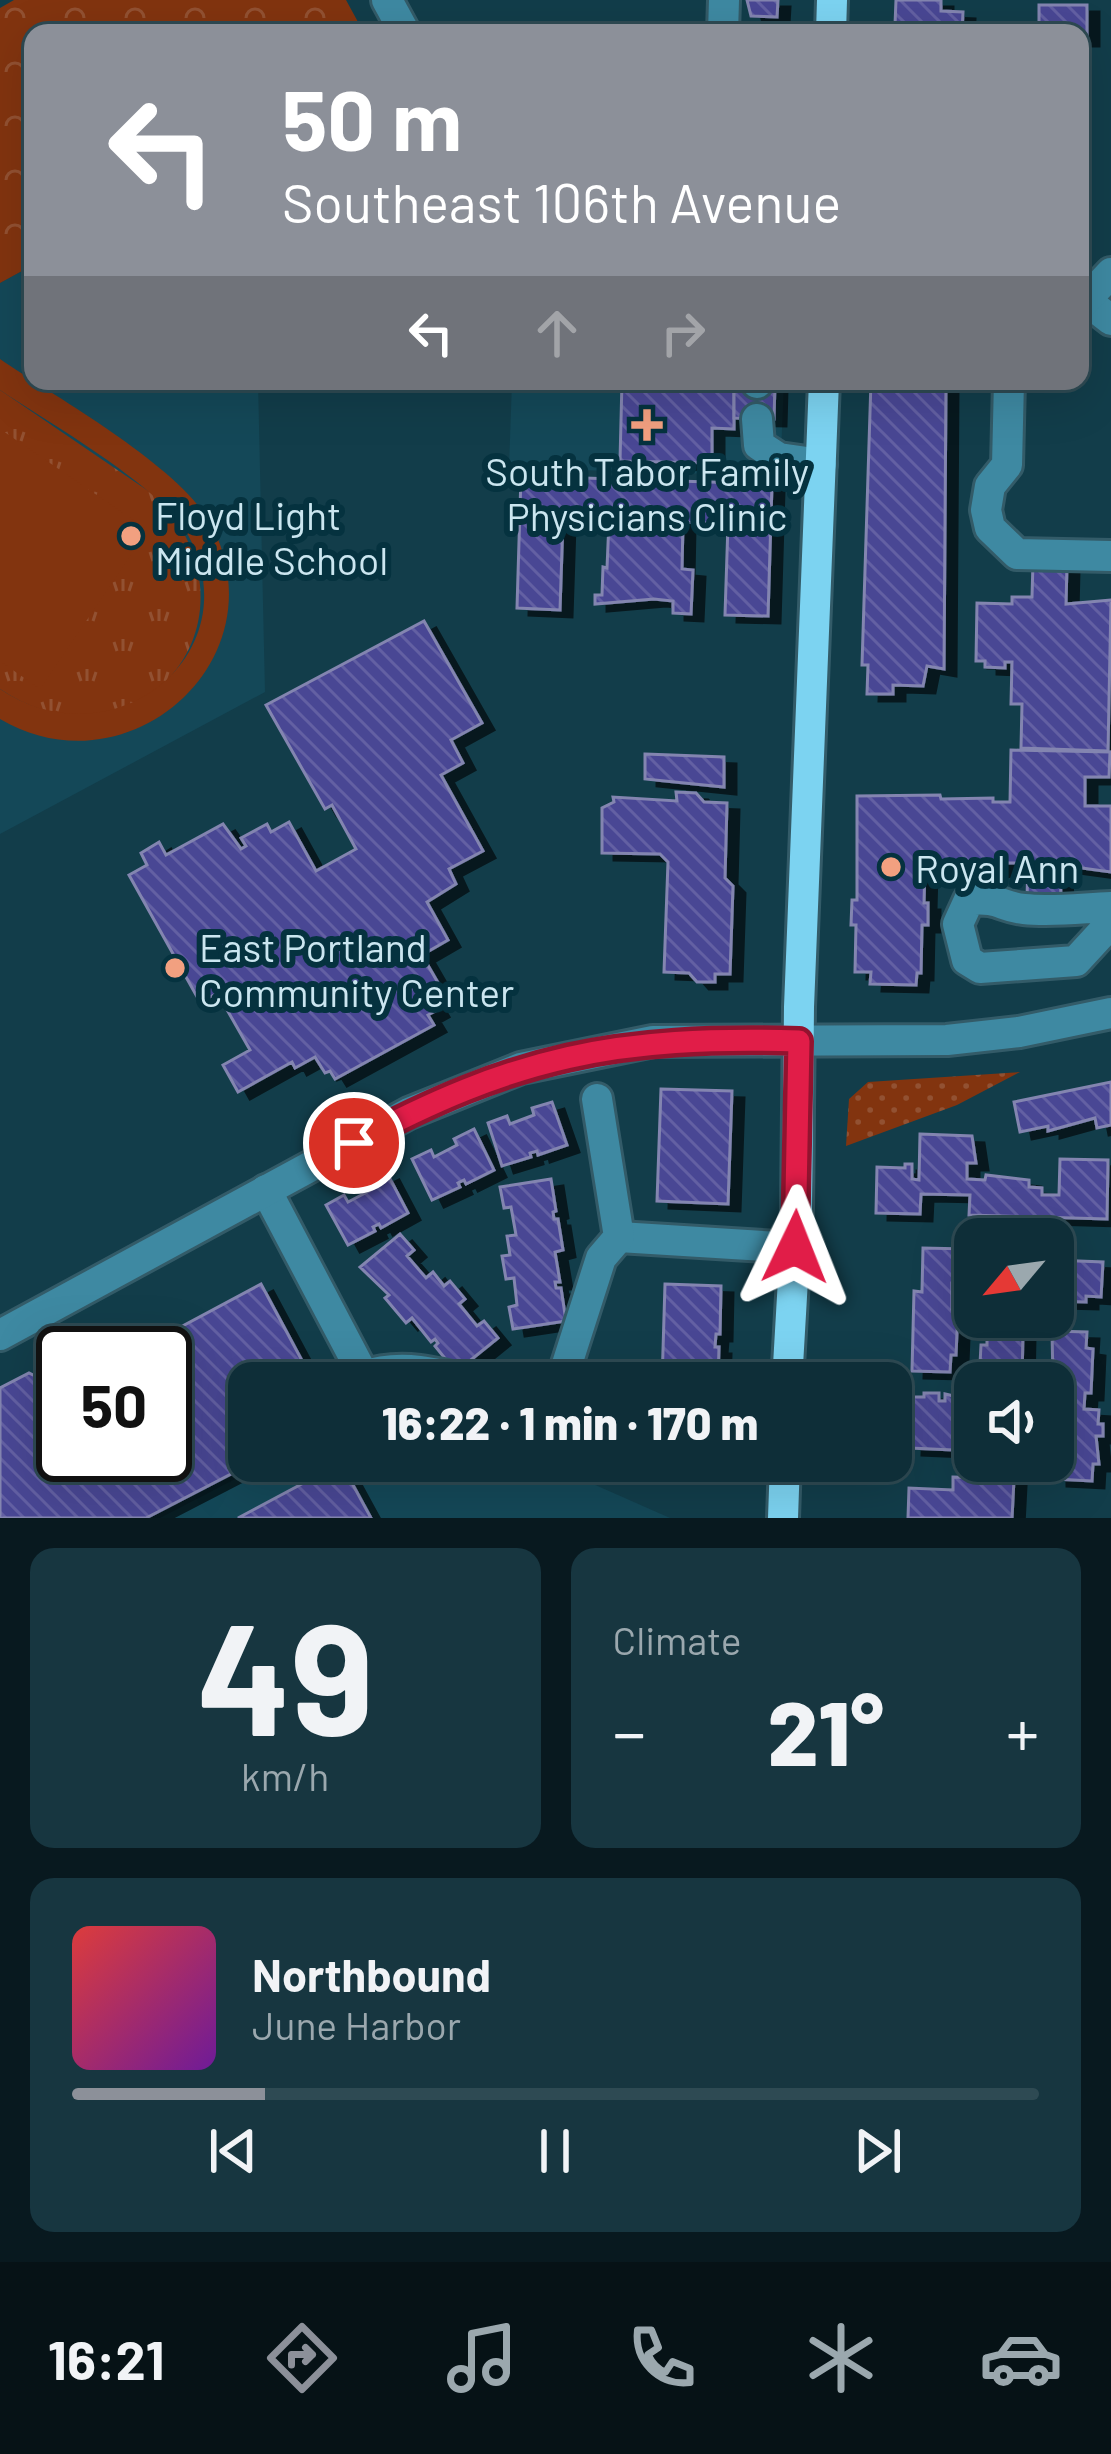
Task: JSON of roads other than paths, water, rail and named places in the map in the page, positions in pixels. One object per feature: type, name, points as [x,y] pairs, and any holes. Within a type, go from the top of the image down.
[{"type":"main road","points":[[788,1362],[824,390]]},
{"type":"main road","points":[[783,1518],[784,1482]]},
{"type":"street","points":[[1089,294],[1111,273]]},
{"type":"street","points":[[1009,390],[1007,465],[990,486],[986,510],[990,528],[1017,554],[1111,556]]},
{"type":"street","points":[[757,419],[759,446],[778,458],[821,464]]},
{"type":"street","points":[[1111,908],[1019,910],[998,899],[982,898],[969,900],[958,924],[967,960],[980,968],[1076,962],[1111,923]]},
{"type":"street","points":[[0,1335],[409,1113],[521,1068],[653,1042],[974,1038],[1111,1012]]},
{"type":"street","points":[[568,1362],[602,1258],[619,1237],[597,1100]]},
{"type":"street","points":[[266,1190],[357,1362]]},
{"type":"street","points":[[619,1237],[795,1247]]},
{"type":"place","name":"South Tabor Family Physicians Clinic","points":[[647,425]]},
{"type":"place","name":"Floyd Light Middle School","points":[[131,536]]},
{"type":"place","name":"Royal Ann","points":[[891,867]]},
{"type":"place","name":"East Portland Community Center","points":[[175,968]]}]
